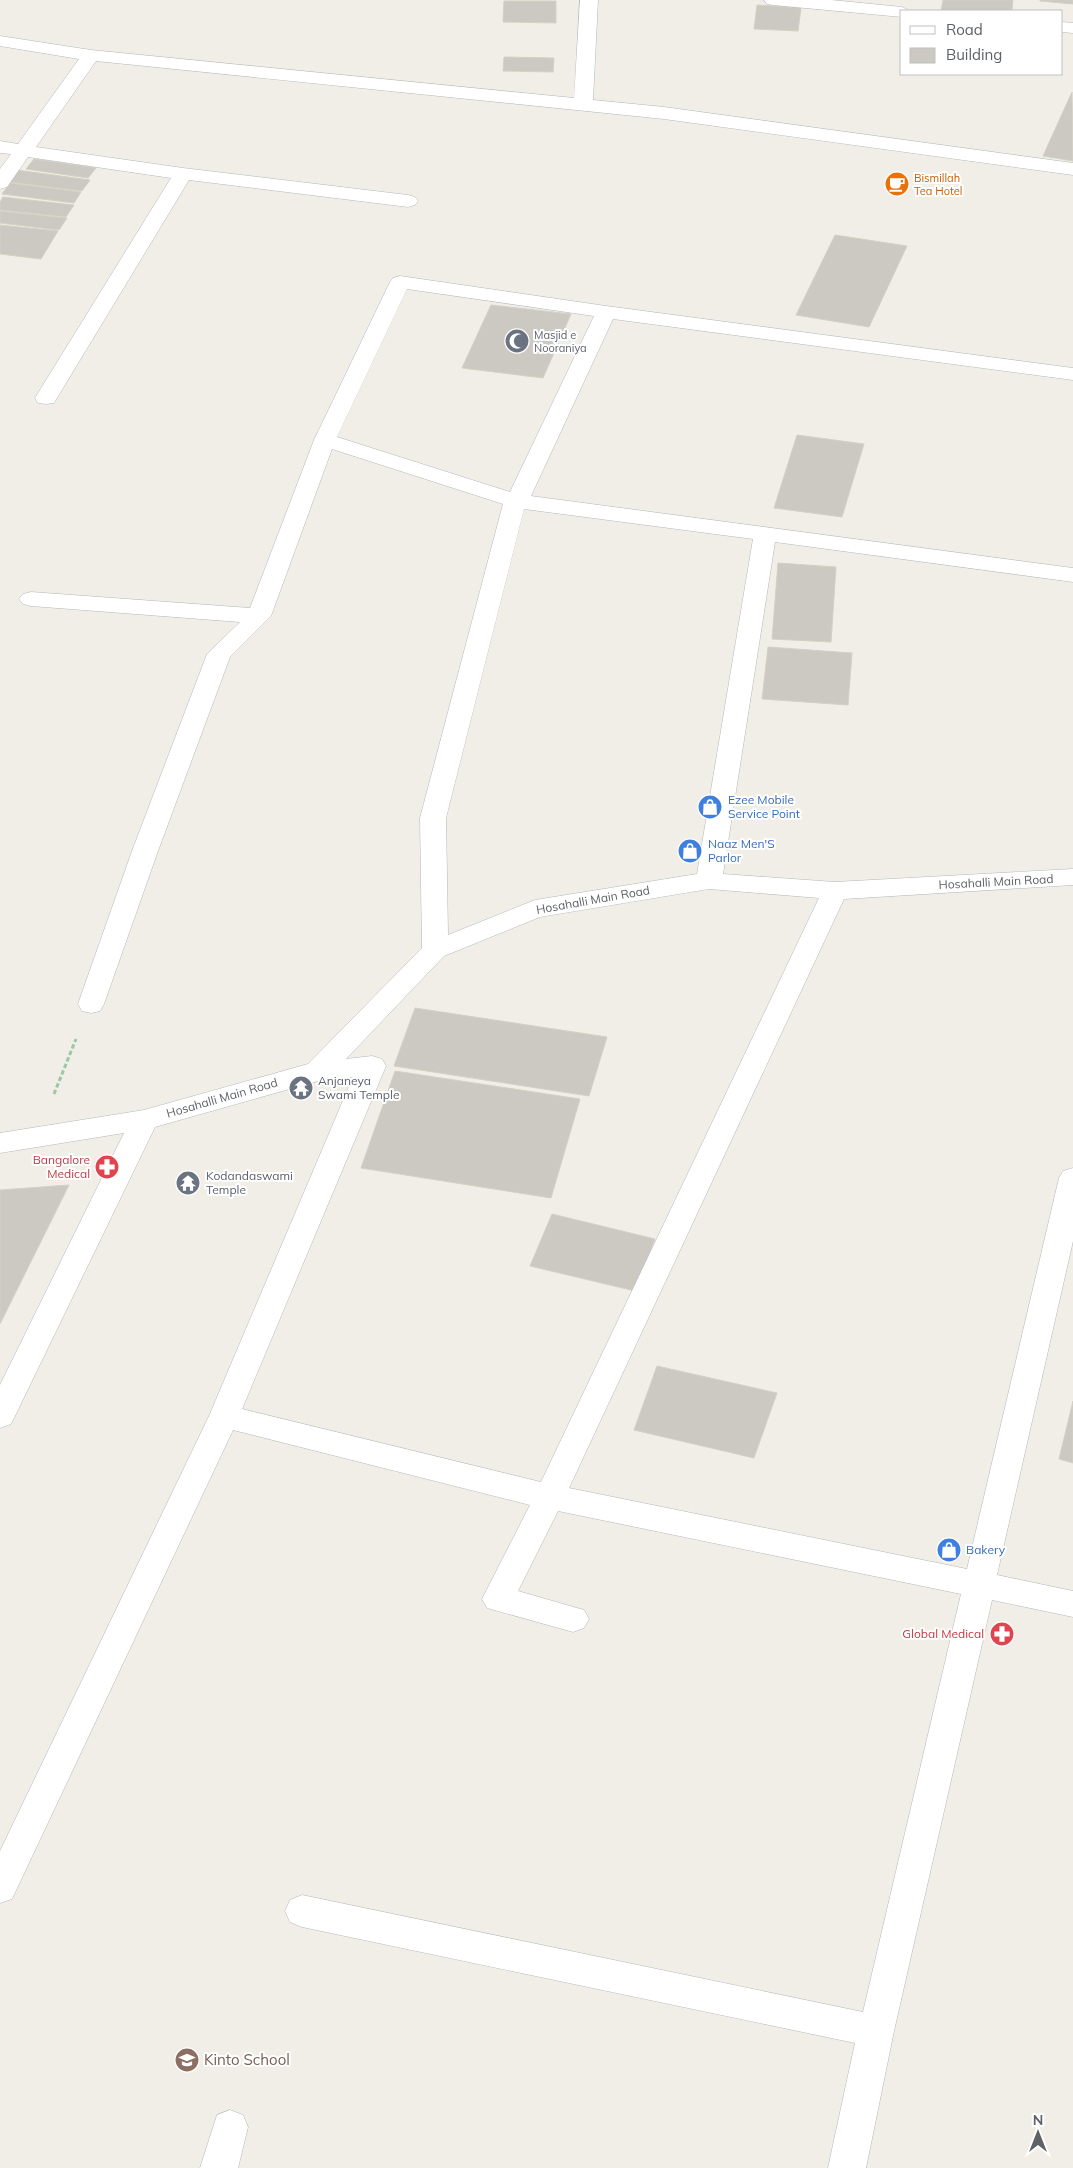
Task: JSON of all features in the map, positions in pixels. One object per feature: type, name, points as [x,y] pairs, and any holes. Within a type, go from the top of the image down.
[{"type":"street","points":[[583,104],[589,0]]},
{"type":"street","points":[[773,0],[900,12]]},
{"type":"street","points":[[0,41],[91,55],[583,104],[1073,169]]},
{"type":"street","points":[[0,184],[22,150],[91,55]]},
{"type":"street","points":[[0,147],[183,174],[408,202]]},
{"type":"street","points":[[46,398],[183,174]]},
{"type":"street","points":[[91,1004],[145,851],[219,654],[259,616],[325,440],[400,282],[606,312],[1073,374]]},
{"type":"street","points":[[435,950],[433,818],[515,501],[518,500],[606,312]]},
{"type":"street","points":[[325,440],[515,501],[1073,575]]},
{"type":"street","points":[[709,880],[764,534]]},
{"type":"street","points":[[31,599],[259,616]]},
{"type":"street","name":"Hosahalli Main Road","points":[[0,1143],[36,1139],[144,1120],[318,1071],[435,950],[535,909],[709,880],[835,891],[1073,877]]},
{"type":"street","points":[[573,1619],[498,1599],[550,1496],[835,891]]},
{"type":"street","points":[[0,1888],[224,1416],[372,1066],[318,1071]]},
{"type":"street","points":[[0,1416],[144,1120]]},
{"type":"street","points":[[847,2168],[876,2031],[1073,1178]]},
{"type":"street","points":[[224,1416],[550,1496],[1073,1604]]},
{"type":"street","points":[[302,1911],[876,2031]]},
{"type":"street","points":[[220,2168],[230,2127]]},
{"type":"path","points":[[36,1139],[91,1004]]},
{"type":"building","points":[[943,0],[1013,0],[1012,10],[941,10]]},
{"type":"building","points":[[1073,0],[1073,4],[1040,1]]},
{"type":"building","points":[[504,1],[556,1],[556,23],[503,22]]},
{"type":"building","points":[[757,5],[801,8],[798,31],[754,29]]},
{"type":"building","points":[[504,57],[554,58],[553,72],[503,71]]},
{"type":"building","points":[[1072,92],[1073,161],[1043,156]]},
{"type":"building","points":[[34,159],[96,168],[88,178],[26,169]]},
{"type":"building","points":[[17,170],[90,180],[82,191],[9,182]]},
{"type":"building","points":[[10,183],[81,192],[74,203],[2,194]]},
{"type":"building","points":[[3,197],[74,205],[66,217],[0,210],[0,202]]},
{"type":"building","points":[[0,211],[67,218],[59,230],[0,223]]},
{"type":"building","points":[[0,225],[58,231],[41,259],[0,254]]},
{"type":"building","points":[[835,235],[907,246],[869,327],[796,315]]},
{"type":"building","name":"Masjid e Nooraniya","points":[[491,305],[571,314],[543,378],[462,368]]},
{"type":"building","points":[[797,435],[864,444],[842,517],[774,508]]},
{"type":"building","points":[[778,563],[836,567],[831,642],[772,639]]},
{"type":"building","points":[[768,647],[852,653],[848,705],[762,699]]},
{"type":"building","points":[[415,1008],[607,1037],[589,1096],[394,1066]]},
{"type":"building","points":[[395,1071],[580,1099],[551,1198],[361,1168]]},
{"type":"building","points":[[69,1185],[0,1324],[0,1190]]},
{"type":"building","points":[[552,1214],[655,1239],[635,1291],[530,1266]]},
{"type":"building","points":[[657,1366],[777,1393],[754,1458],[634,1430]]},
{"type":"building","points":[[1073,1401],[1073,1463],[1059,1459]]},
{"type":"place","name":"Bismillah Tea Hotel","points":[[897,184]]},
{"type":"place","name":"Masjid e Nooraniya","points":[[517,341]]},
{"type":"place","name":"Ezee Mobile Service Point","points":[[710,807]]},
{"type":"place","name":"Naaz Men'S Parlor","points":[[690,851]]},
{"type":"place","name":"Anjaneya Swami Temple","points":[[301,1088]]},
{"type":"place","name":"Bangalore Medical","points":[[107,1167]]},
{"type":"place","name":"Kodandaswami Temple","points":[[188,1183]]},
{"type":"place","name":"Bakery","points":[[949,1550]]},
{"type":"place","name":"Global Medical","points":[[1002,1634]]},
{"type":"place","name":"Kinto School","points":[[187,2060]]}]
